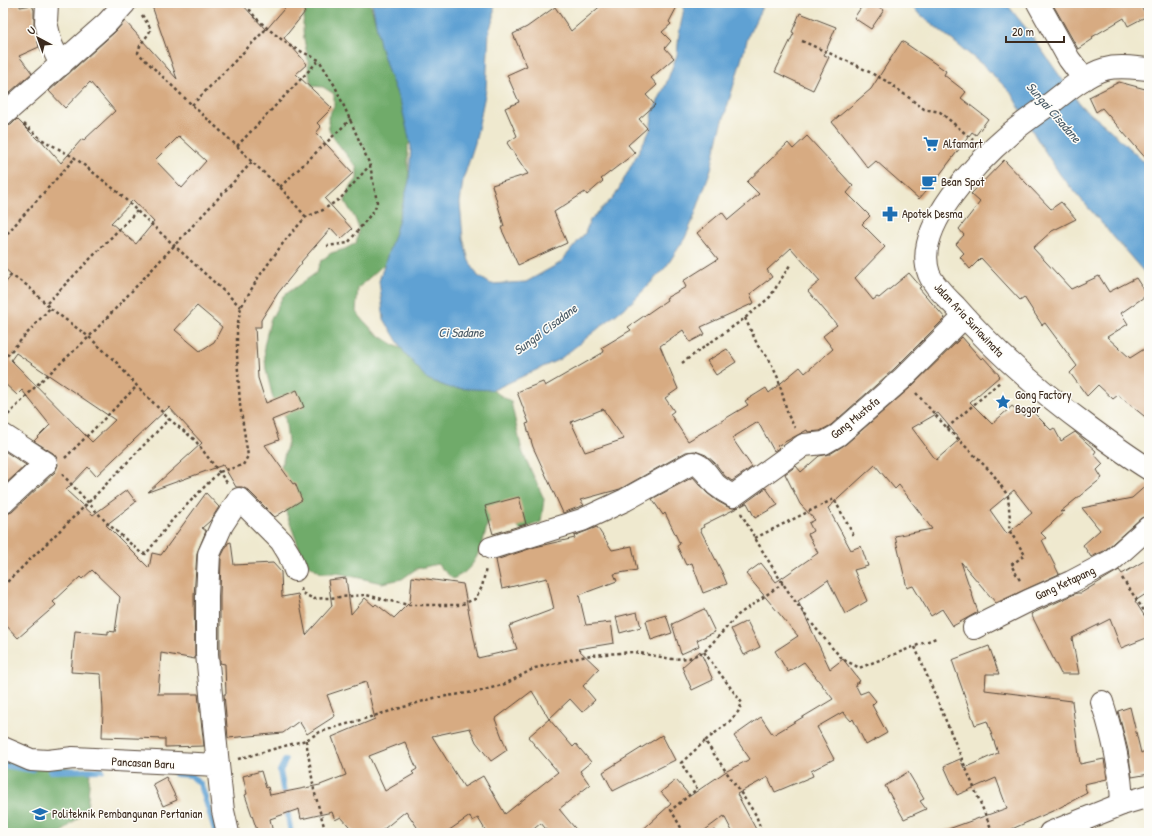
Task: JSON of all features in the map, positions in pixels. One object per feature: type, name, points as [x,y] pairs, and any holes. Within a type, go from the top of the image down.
[{"type":"street","points":[[47,3],[46,22],[52,44],[61,65]]},
{"type":"street","points":[[1038,3],[1080,82]]},
{"type":"street","points":[[6,113],[107,23],[133,8]]},
{"type":"street","name":"Jalan Aria Suriawinata","points":[[1149,69],[1126,67],[1105,69],[1080,82],[1013,132],[975,168],[945,206],[931,234],[926,255],[930,275],[936,284],[964,317],[1015,368],[1072,415],[1149,469]]},
{"type":"street","name":"Gang Mustofa","points":[[733,496],[804,445],[824,443],[838,435],[903,378],[964,317]]},
{"type":"street","points":[[3,503],[51,465],[6,425]]},
{"type":"street","points":[[491,548],[582,520],[625,500],[692,463],[697,463],[715,483],[733,496]]},
{"type":"street","points":[[228,833],[223,811],[207,654],[207,596],[209,554],[222,524],[239,499],[281,541],[289,554],[295,570]]},
{"type":"street","name":"Gang Ketapang","points":[[974,628],[1028,601],[1071,582],[1111,561],[1149,527]]},
{"type":"street","points":[[1102,702],[1110,727],[1119,766],[1122,784],[1122,804]]},
{"type":"street","name":"Pancasan Baru","points":[[3,748],[31,760],[48,761],[73,758],[218,765]]},
{"type":"street","points":[[1050,833],[1122,804],[1149,796]]},
{"type":"path","points":[[3,4],[11,3]]},
{"type":"path","points":[[251,3],[250,10],[267,28],[290,46],[319,60],[335,86],[351,119],[370,165],[377,202],[375,209],[348,242],[328,246]]},
{"type":"path","points":[[133,8],[151,29],[148,36],[139,44],[138,53],[192,106],[280,187],[306,217]]},
{"type":"path","points":[[192,106],[267,28]]},
{"type":"path","points":[[802,41],[856,65],[888,82],[924,109],[940,112],[989,154]]},
{"type":"path","points":[[237,146],[319,60]]},
{"type":"path","points":[[6,113],[41,139],[75,158],[119,193],[242,307]]},
{"type":"path","points":[[280,187],[351,119]]},
{"type":"path","points":[[3,238],[75,158]]},
{"type":"path","points":[[6,425],[40,382],[89,337],[252,162]]},
{"type":"path","points":[[137,386],[51,465],[106,522],[141,553],[146,554],[173,519],[219,472],[243,464],[248,456],[240,405],[236,355],[237,327],[242,307],[272,257],[286,239],[306,217],[323,210],[341,198],[370,165]]},
{"type":"path","points":[[47,303],[137,211]]},
{"type":"path","points":[[682,363],[745,318],[770,297],[790,265]]},
{"type":"path","points":[[3,274],[28,286],[47,303],[50,308],[89,337],[117,362],[137,386],[169,419],[195,440],[239,499]]},
{"type":"path","points":[[3,360],[50,308]]},
{"type":"path","points":[[745,318],[758,346],[769,359],[778,378],[788,415],[804,445]]},
{"type":"path","points":[[947,428],[1015,368]]},
{"type":"path","points":[[903,378],[947,428],[993,474],[1008,496],[1010,519],[1009,530],[1025,555],[1011,565],[1022,584],[1028,601]]},
{"type":"path","points":[[3,586],[88,503],[169,419]]},
{"type":"path","points":[[733,496],[755,538],[804,614],[828,643],[845,660],[859,668],[936,638]]},
{"type":"path","points":[[755,538],[834,499],[854,536]]},
{"type":"path","points":[[295,570],[302,593],[314,598],[366,595],[409,605],[460,605],[475,599],[482,587],[491,548]]},
{"type":"path","points":[[1111,561],[1149,618]]},
{"type":"path","points":[[218,765],[306,740],[320,732],[434,698],[481,691],[504,684],[535,668],[591,655],[634,652],[672,659],[689,658],[704,652],[738,615],[783,583]]},
{"type":"path","points":[[915,647],[992,833]]},
{"type":"path","points":[[684,833],[671,810],[697,789],[681,763],[734,717],[742,703],[704,652]]},
{"type":"path","points":[[306,740],[314,790],[323,825],[327,833]]},
{"type":"path","points":[[705,741],[756,815],[762,833]]},
{"type":"path","points":[[708,833],[713,830],[715,833]]},
{"type":"path","points":[[410,833],[415,833]]},
{"type":"green space","points":[[311,3],[370,3],[375,20],[405,76],[418,122],[408,146],[408,170],[419,193],[392,257],[358,288],[356,312],[374,332],[396,346],[489,388],[511,402],[522,451],[544,499],[541,522],[520,530],[506,512],[487,525],[477,556],[471,566],[462,574],[453,579],[437,564],[416,569],[402,579],[382,583],[337,573],[321,573],[304,561],[287,515],[282,492],[281,467],[288,442],[285,417],[273,398],[266,370],[264,346],[270,321],[283,296],[316,273],[321,261],[331,253],[345,249],[356,243],[358,236],[358,225],[345,201],[349,189],[357,179],[357,168],[329,130],[328,117],[334,106],[334,94],[323,87],[312,86],[310,78],[303,22],[304,15]]},
{"type":"green space","points":[[3,756],[48,763],[90,772],[87,810],[61,833],[3,833]]},
{"type":"water","name":"Ci Sadane","points":[[372,3],[494,3],[494,17],[489,31],[486,90],[475,143],[463,180],[460,203],[463,238],[469,261],[478,276],[491,284],[526,282],[560,263],[585,233],[590,220],[615,196],[650,130],[653,112],[677,55],[679,34],[685,3],[764,3],[749,34],[719,134],[711,169],[693,220],[685,238],[666,267],[634,300],[560,359],[493,390],[450,388],[427,379],[404,352],[384,319],[379,281],[396,229],[409,181],[411,147],[401,104],[389,74],[380,45]]},
{"type":"water","name":"Sungai Cisadane","points":[[910,3],[1006,3],[1029,32],[1081,106],[1107,127],[1149,167],[1149,278],[1061,176],[1037,139],[1011,93],[984,66],[916,11]]},
{"type":"building","points":[[20,3],[20,7],[32,5],[34,10],[34,25],[39,47],[19,56],[32,73],[3,98],[3,7]]},
{"type":"building","points":[[151,3],[241,3],[266,30],[289,3],[295,3],[305,12],[284,38],[307,64],[296,74],[332,108],[317,123],[321,127],[316,133],[353,173],[325,199],[352,229],[341,239],[331,228],[301,262],[302,263],[278,293],[261,320],[261,327],[255,327],[258,378],[266,403],[297,390],[304,407],[272,420],[279,440],[265,445],[293,484],[295,483],[302,500],[275,517],[248,490],[242,487],[236,487],[223,465],[148,492],[202,443],[169,407],[96,476],[88,467],[66,490],[93,515],[127,490],[136,502],[106,525],[149,568],[152,553],[161,555],[206,493],[219,507],[210,521],[202,528],[206,531],[197,553],[194,596],[195,659],[161,653],[158,694],[198,694],[204,746],[165,747],[165,739],[102,737],[103,710],[101,674],[71,672],[75,631],[108,634],[108,631],[115,632],[120,597],[92,570],[82,579],[80,577],[53,602],[56,605],[18,638],[3,622],[3,515],[12,512],[55,472],[58,465],[57,458],[53,453],[34,441],[50,425],[22,390],[17,395],[3,382],[3,286],[12,275],[3,267],[3,127],[11,125],[17,119],[38,140],[40,139],[61,163],[82,139],[84,140],[115,111],[90,82],[65,108],[49,91],[115,32],[125,21],[177,79]],"holes":[[[179,136],[206,161],[182,188],[155,160]],[[133,200],[154,222],[136,244],[111,223]],[[197,306],[222,327],[214,342],[200,351],[175,330]],[[16,353],[115,420],[92,442],[11,360]]]},
{"type":"building","points":[[604,3],[679,3],[669,22],[671,24],[662,32],[671,41],[665,48],[674,58],[651,78],[657,85],[646,95],[655,105],[639,119],[647,128],[628,145],[635,153],[601,179],[603,181],[587,195],[585,192],[554,212],[567,243],[518,265],[501,228],[504,226],[492,185],[528,174],[507,143],[517,136],[505,108],[519,102],[507,75],[527,66],[513,34],[527,27],[555,7],[571,31]]},
{"type":"building","points":[[864,3],[872,3],[884,10],[871,29],[854,18]]},
{"type":"building","points":[[1052,3],[1149,4],[1142,8],[1147,16],[1128,26],[1124,18],[1092,37],[1093,39],[1078,49]]},
{"type":"building","points":[[800,13],[836,27],[824,55],[829,57],[813,90],[775,72],[794,33],[792,32]]},
{"type":"building","points":[[902,41],[946,71],[944,75],[966,92],[961,98],[988,119],[976,135],[972,132],[938,177],[919,199],[876,161],[868,168],[832,122],[871,89]]},
{"type":"building","points":[[1119,82],[1149,90],[1149,162],[1102,108],[1096,112],[1089,97]]},
{"type":"building","points":[[807,136],[853,186],[847,193],[870,216],[862,224],[885,247],[855,278],[873,300],[877,297],[879,298],[909,273],[921,287],[919,288],[945,318],[894,369],[831,425],[820,431],[808,432],[807,430],[777,446],[779,448],[774,451],[758,422],[732,438],[752,467],[732,481],[725,476],[715,463],[706,455],[695,451],[686,452],[620,489],[580,500],[584,505],[563,513],[533,447],[526,424],[529,423],[517,392],[543,382],[545,386],[604,352],[601,348],[631,330],[628,327],[667,300],[666,298],[686,287],[683,281],[718,259],[697,233],[722,212],[728,220],[759,194],[747,182],[788,143],[793,149]],"holes":[[[791,248],[820,281],[808,291],[837,325],[823,336],[833,349],[805,373],[800,367],[769,393],[766,388],[745,401],[748,405],[688,441],[670,414],[674,411],[665,398],[678,389],[660,346],[683,330],[690,342],[705,334],[701,327],[754,303],[750,294],[772,277],[767,270]],[[603,409],[624,439],[585,452],[571,422]]]},
{"type":"building","points":[[1004,160],[1051,209],[1061,202],[1076,219],[1052,231],[1033,248],[1071,289],[1099,276],[1109,292],[1136,278],[1147,295],[1121,313],[1128,324],[1107,337],[1130,358],[1149,346],[1149,420],[1118,395],[1113,399],[1098,385],[1087,396],[1070,373],[1077,366],[1045,323],[1042,325],[1024,297],[1020,300],[981,258],[970,269],[960,257],[964,253],[956,244],[964,235],[959,229],[980,202],[971,194]]},
{"type":"building","points":[[962,337],[981,359],[983,357],[1000,376],[970,402],[992,424],[1012,406],[1024,416],[1030,409],[1051,430],[1054,428],[1061,441],[1075,432],[1096,451],[1094,454],[1103,464],[1097,470],[1102,478],[1060,512],[1065,511],[1041,533],[1046,538],[1042,540],[1059,574],[996,603],[961,562],[978,612],[953,626],[942,609],[931,616],[913,586],[907,588],[895,536],[932,529],[899,485],[895,489],[875,465],[828,508],[851,550],[861,546],[868,566],[854,570],[867,601],[845,614],[828,580],[798,601],[830,669],[843,659],[860,681],[855,684],[860,694],[868,691],[876,701],[872,705],[887,733],[866,745],[853,719],[851,721],[843,712],[817,727],[834,759],[811,771],[813,776],[775,792],[768,777],[737,794],[758,833],[733,833],[724,816],[701,833],[639,833],[671,804],[661,792],[676,780],[690,796],[725,772],[750,759],[734,736],[761,717],[773,735],[833,699],[804,662],[788,672],[775,651],[798,636],[746,574],[761,563],[776,582],[818,553],[808,534],[813,531],[809,523],[815,520],[800,504],[785,474],[796,466],[801,472],[819,456],[830,454],[846,444],[911,387]],"holes":[[[938,413],[960,439],[936,460],[912,428]],[[1014,490],[1032,513],[1007,534],[990,510]]]},
{"type":"building","points":[[727,349],[736,362],[716,375],[707,361]]},
{"type":"building","points":[[3,450],[26,465],[3,486]]},
{"type":"building","points":[[693,477],[707,493],[717,501],[728,507],[739,507],[703,525],[704,527],[700,529],[727,584],[703,593],[692,563],[686,565],[677,546],[680,544],[665,513],[663,515],[652,499]]},
{"type":"building","points":[[1149,483],[1149,515],[1141,518],[1104,551],[1091,557],[1083,545],[1100,530],[1082,508],[1132,498]]},
{"type":"building","points":[[766,488],[778,505],[755,518],[747,503],[741,506]]},
{"type":"building","points":[[519,497],[526,524],[493,534],[485,506]]},
{"type":"building","points":[[597,527],[612,550],[632,546],[637,570],[614,574],[617,581],[579,595],[586,625],[611,622],[614,643],[578,649],[599,669],[583,686],[595,700],[582,712],[570,699],[549,719],[573,747],[576,744],[591,762],[580,771],[590,785],[559,809],[579,833],[549,833],[541,823],[529,833],[487,833],[478,818],[472,821],[470,816],[445,833],[421,833],[406,811],[379,833],[355,833],[341,817],[335,820],[332,812],[301,819],[299,809],[270,819],[273,833],[258,833],[245,795],[247,794],[243,776],[261,771],[266,788],[268,787],[270,795],[320,785],[346,775],[332,737],[375,719],[366,682],[327,695],[335,716],[307,734],[299,721],[283,733],[228,738],[224,694],[226,694],[225,664],[220,663],[221,557],[228,543],[231,542],[234,565],[273,563],[281,572],[282,597],[298,594],[306,635],[332,606],[328,580],[346,578],[351,614],[365,598],[374,606],[376,604],[394,618],[410,602],[412,577],[463,584],[478,658],[517,649],[509,626],[554,609],[547,578],[502,589],[496,560],[535,547],[575,538],[574,536]],"holes":[[[532,691],[549,719],[528,737],[558,772],[505,814],[483,776],[464,787],[432,736],[470,728],[476,742],[491,761],[507,750],[495,719]],[[405,742],[417,769],[412,772],[414,774],[385,791],[369,756]]]},
{"type":"building","points":[[1149,558],[1149,592],[1135,601],[1149,623],[1149,637],[1121,648],[1110,619],[1072,638],[1079,674],[1061,674],[1031,614],[1077,593],[1081,593],[1119,570],[1122,574]]},
{"type":"building","points":[[704,609],[715,632],[697,640],[699,646],[681,654],[672,624]]},
{"type":"building","points":[[637,612],[641,627],[620,633],[616,617]]},
{"type":"building","points":[[666,615],[672,633],[651,640],[646,621]]},
{"type":"building","points":[[747,621],[760,647],[744,655],[731,629]]},
{"type":"building","points":[[989,646],[999,674],[986,674],[985,690],[1072,701],[1080,764],[1104,759],[1107,779],[1084,784],[1087,793],[1057,809],[1003,833],[943,833],[943,831],[1007,808],[996,778],[957,795],[944,766],[960,759],[964,768],[998,753],[987,721],[975,725],[952,660]]},
{"type":"building","points":[[700,651],[713,680],[692,690],[682,667]]},
{"type":"building","points":[[1130,707],[1141,753],[1145,751],[1149,762],[1149,774],[1132,777],[1128,750],[1118,711]]},
{"type":"building","points":[[662,735],[675,760],[613,791],[603,772]]},
{"type":"building","points":[[908,772],[924,799],[920,801],[926,809],[904,819],[885,786]]},
{"type":"building","points":[[166,777],[177,800],[163,806],[153,784]]},
{"type":"waterway","points":[[285,761],[280,771],[291,833]]},
{"type":"waterway","points":[[3,765],[32,770]]},
{"type":"waterway","points":[[51,771],[102,770]]},
{"type":"waterway","points":[[175,774],[191,775],[201,785],[216,833]]},
{"type":"place","name":"Alfamart","points":[[931,144]]},
{"type":"place","name":"Bean Spot","points":[[929,182]]},
{"type":"place","name":"Apotek Desma","points":[[890,214]]},
{"type":"place","name":"Gong Factory Bogor","points":[[1003,402]]},
{"type":"place","name":"Politeknik Pembangunan Pertanian","points":[[40,814]]}]
